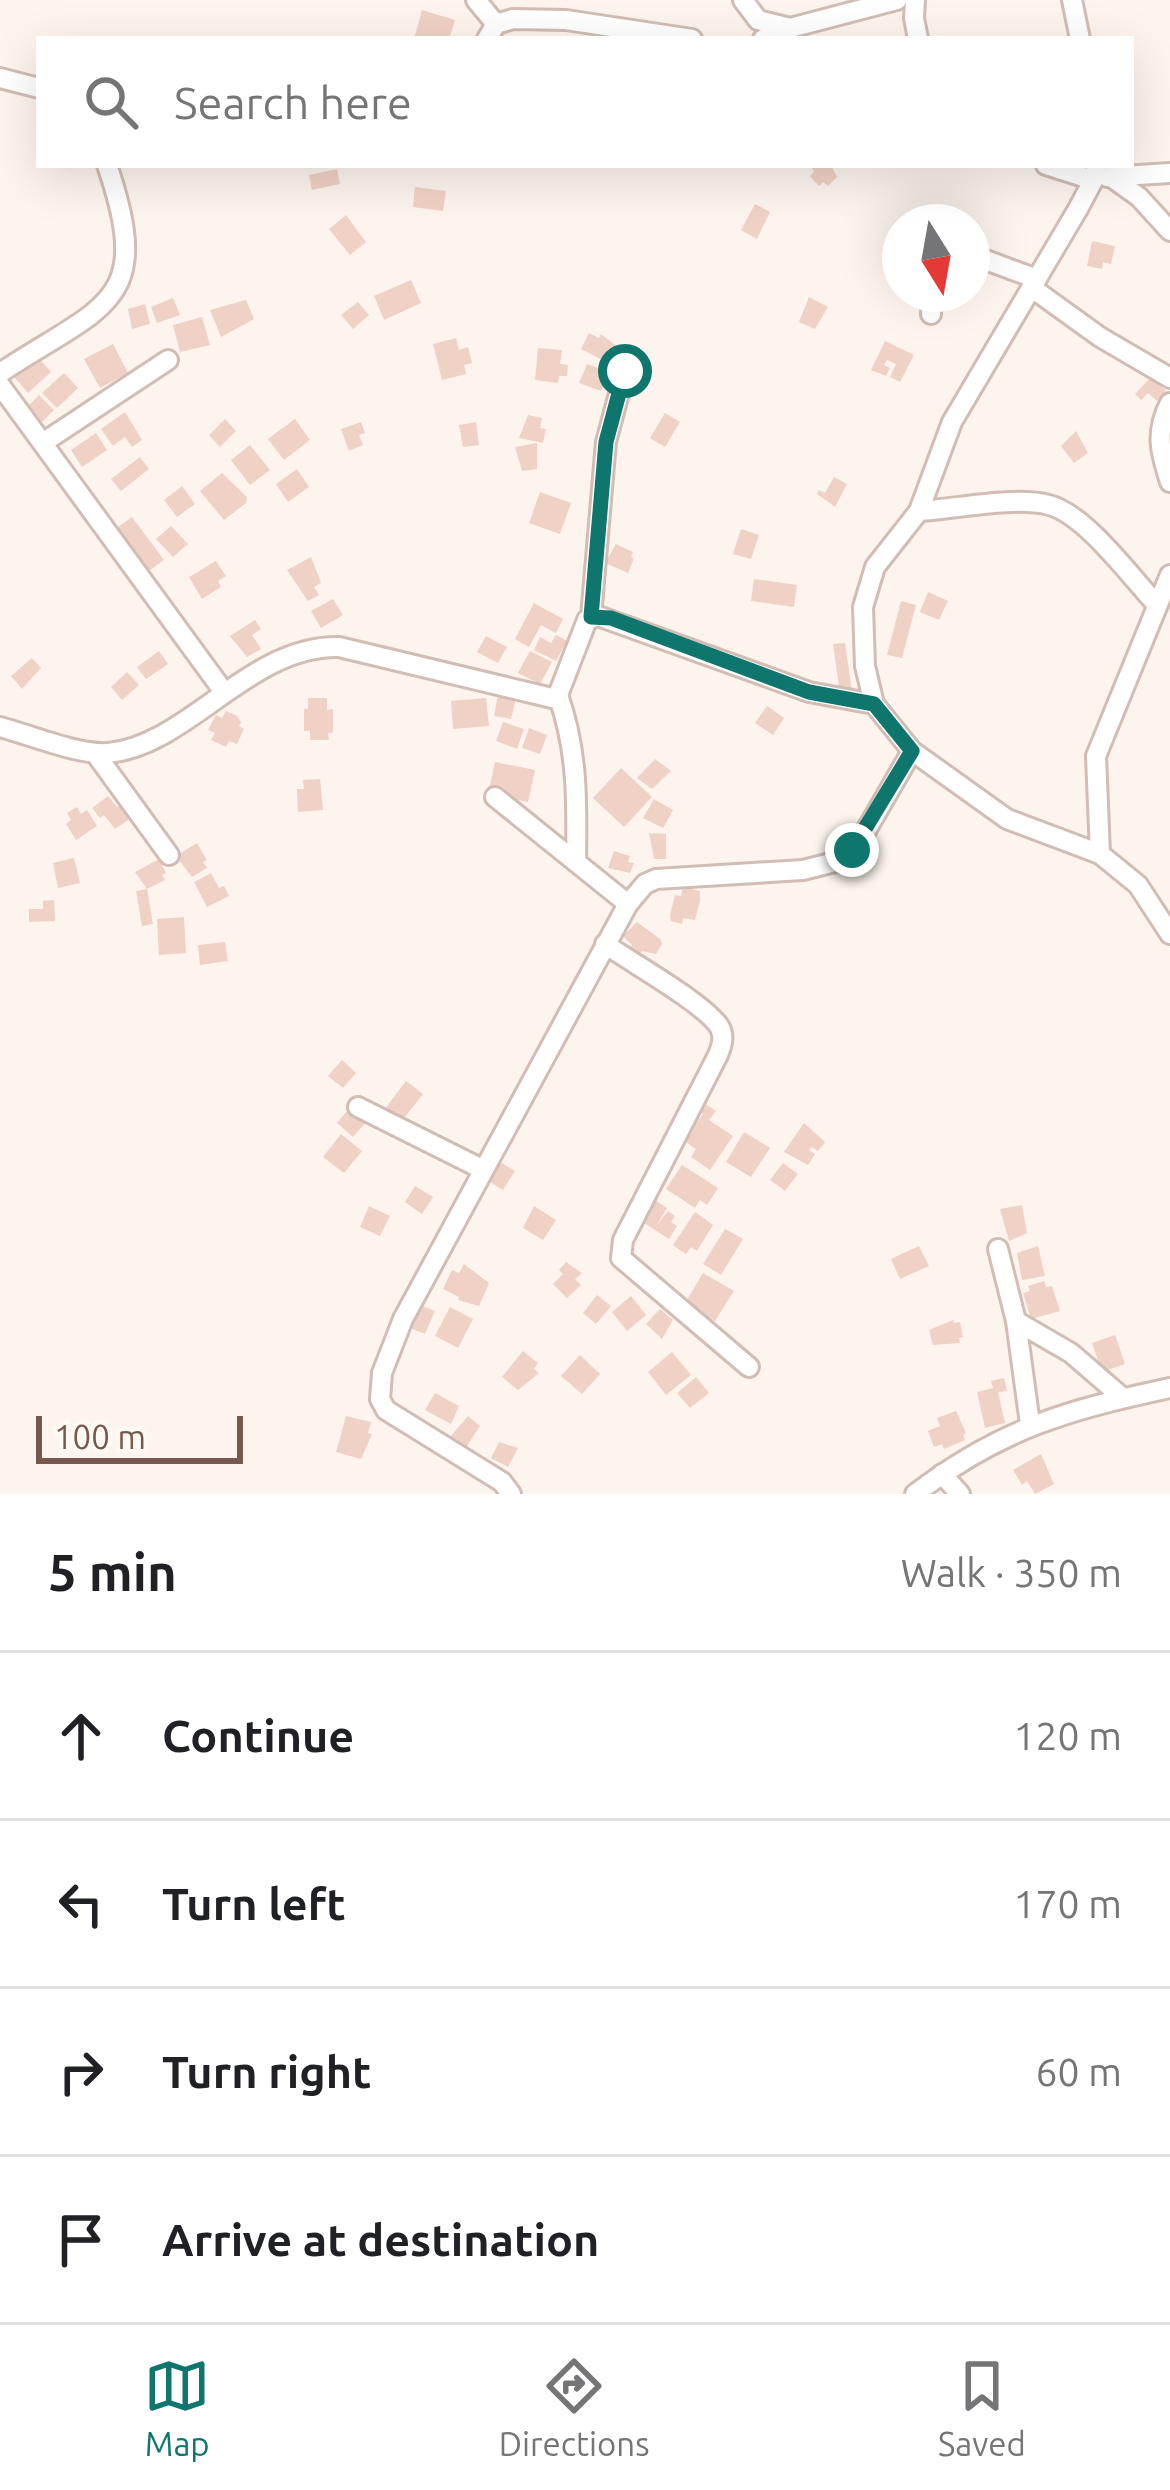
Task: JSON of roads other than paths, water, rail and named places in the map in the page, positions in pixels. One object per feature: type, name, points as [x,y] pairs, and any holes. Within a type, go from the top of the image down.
[{"type":"street","points":[[476,0],[492,32],[513,19],[566,20],[672,36]]},
{"type":"street","points":[[743,0],[758,20],[790,28]]},
{"type":"street","points":[[771,36],[897,0]]},
{"type":"street","points":[[915,0],[917,36]]},
{"type":"street","points":[[1072,0],[1079,36]]},
{"type":"street","points":[[0,78],[36,87]]},
{"type":"street","points":[[0,373],[103,308],[115,290],[124,269],[128,238],[108,168]]},
{"type":"street","points":[[1064,168],[1099,174],[1170,173]]},
{"type":"street","points":[[1099,174],[1139,197],[1170,231]]},
{"type":"street","points":[[1099,174],[952,422],[919,511],[886,551],[867,584],[863,644],[874,704],[912,751],[1006,819],[1100,854],[1138,885],[1170,934]]},
{"type":"street","points":[[990,263],[1035,283],[1100,337],[1170,378]]},
{"type":"street","points":[[44,442],[168,360]]},
{"type":"street","points":[[576,862],[577,771],[574,744],[558,695],[591,617],[606,442],[625,371]]},
{"type":"street","points":[[0,385],[224,692]]},
{"type":"street","points":[[1170,403],[1159,428],[1170,482]]},
{"type":"street","points":[[919,511],[1048,504],[1068,513],[1157,605]]},
{"type":"street","points":[[1100,854],[1096,757],[1170,575]]},
{"type":"street","points":[[591,617],[611,618],[809,692],[874,704]]},
{"type":"street","points":[[0,728],[95,753],[125,749],[269,665],[316,646],[339,647],[546,699],[558,695]]},
{"type":"street","points":[[512,1494],[502,1482],[386,1410],[380,1399],[382,1373],[403,1319],[482,1169],[605,944],[645,884],[656,879],[803,871],[839,861],[864,834],[912,751]]},
{"type":"street","points":[[95,753],[169,855]]},
{"type":"street","points":[[494,797],[628,904]]},
{"type":"street","points":[[605,944],[698,1008],[719,1026],[722,1036],[718,1054],[623,1240],[621,1258],[749,1366]]},
{"type":"street","points":[[358,1108],[482,1169]]},
{"type":"street","points":[[998,1249],[1016,1321],[1030,1424]]},
{"type":"street","points":[[1016,1321],[1071,1353],[1123,1398]]},
{"type":"street","points":[[915,1494],[984,1446],[1030,1424],[1170,1388]]},
{"type":"street","points":[[942,1474],[960,1494]]}]
